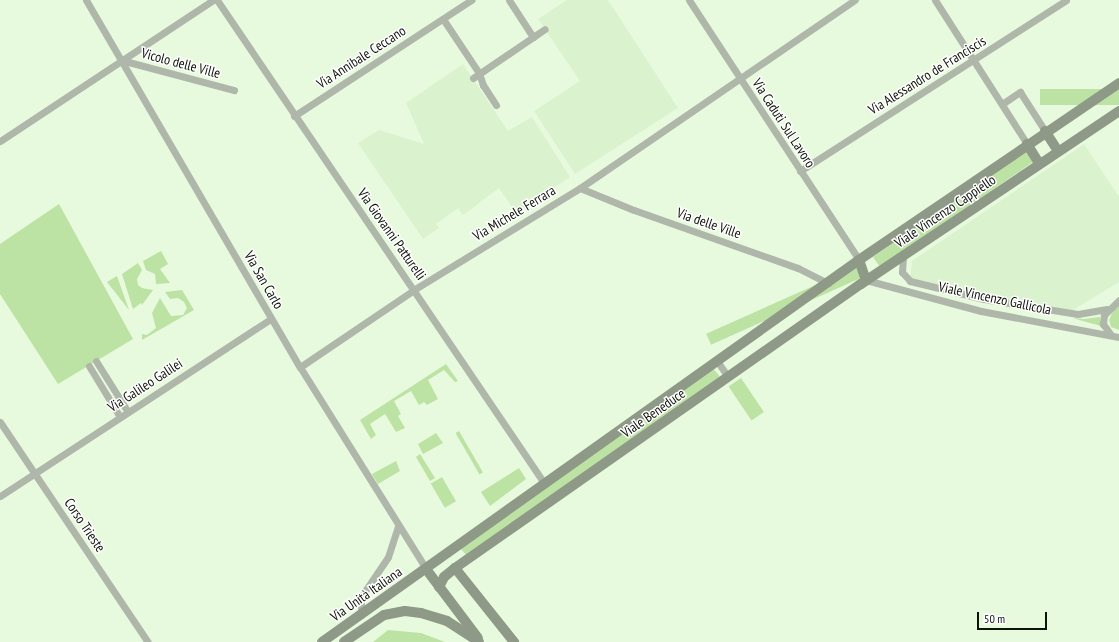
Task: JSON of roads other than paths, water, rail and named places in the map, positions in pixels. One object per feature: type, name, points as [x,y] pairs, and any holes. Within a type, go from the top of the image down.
[{"type":"street","name":"Via San Carlo","points":[[86,0],[271,319],[426,569]]},
{"type":"street","points":[[0,141],[213,0]]},
{"type":"street","name":"Via Giovanni Patturelli","points":[[217,0],[294,116],[415,289],[544,483]]},
{"type":"street","name":"Via Annibale Ceccano","points":[[294,116],[471,0]]},
{"type":"street","points":[[509,0],[533,37]]},
{"type":"street","name":"Via Caduti Sul Lavoro","points":[[689,0],[859,260]]},
{"type":"street","name":"Via Michele Ferrara","points":[[300,367],[415,289],[580,188],[855,0]]},
{"type":"street","points":[[935,0],[976,60],[1039,163]]},
{"type":"street","name":"Via Alessandro de Franciscis","points":[[800,171],[976,60],[1066,0]]},
{"type":"street","points":[[442,19],[480,73],[483,86],[496,106]]},
{"type":"street","points":[[473,78],[545,29]]},
{"type":"street","name":"Vicolo delle Ville","points":[[121,60],[234,90]]},
{"type":"street","name":"Viale Vincenzo Cappiello","points":[[859,260],[1045,131],[1119,83]]},
{"type":"street","points":[[1002,104],[1020,92],[1058,151]]},
{"type":"street","name":"Viale Vincenzo Cappiello","points":[[866,280],[903,257],[1039,163],[1119,111]]},
{"type":"street","name":"Via delle Ville","points":[[580,188],[634,210],[798,268],[828,283]]},
{"type":"street","name":"Viale Vincenzo Gallicola","points":[[903,257],[902,272],[906,277],[925,284],[984,299],[1078,314],[1107,309]]},
{"type":"street","points":[[859,260],[866,280]]},
{"type":"street","name":"Viale Beneduce","points":[[454,547],[859,260]]},
{"type":"street","name":"Viale Beneduce","points":[[439,587],[444,577],[455,568],[866,280]]},
{"type":"street","name":"Viale Vincenzo Gallicola","points":[[866,280],[980,311],[1117,337]]},
{"type":"street","points":[[1117,337],[1108,334],[1103,324],[1107,309],[1119,300]]},
{"type":"street","name":"Via Galileo Galilei","points":[[0,496],[34,472],[271,319]]},
{"type":"street","points":[[96,361],[128,412]]},
{"type":"street","points":[[717,361],[728,377]]},
{"type":"street","points":[[89,366],[120,417]]},
{"type":"street","name":"Corso Trieste","points":[[0,422],[148,642]]},
{"type":"street","points":[[361,615],[361,597],[388,557],[398,526]]},
{"type":"street","points":[[454,547],[465,562]]},
{"type":"street","name":"Via Unità Italiana","points":[[322,642],[426,569],[454,547]]},
{"type":"street","points":[[480,642],[426,569],[443,564],[455,568],[514,642]]},
{"type":"street","name":"Via Unità Italiana","points":[[344,642],[384,615],[405,611],[421,613],[447,621],[480,642]]}]
